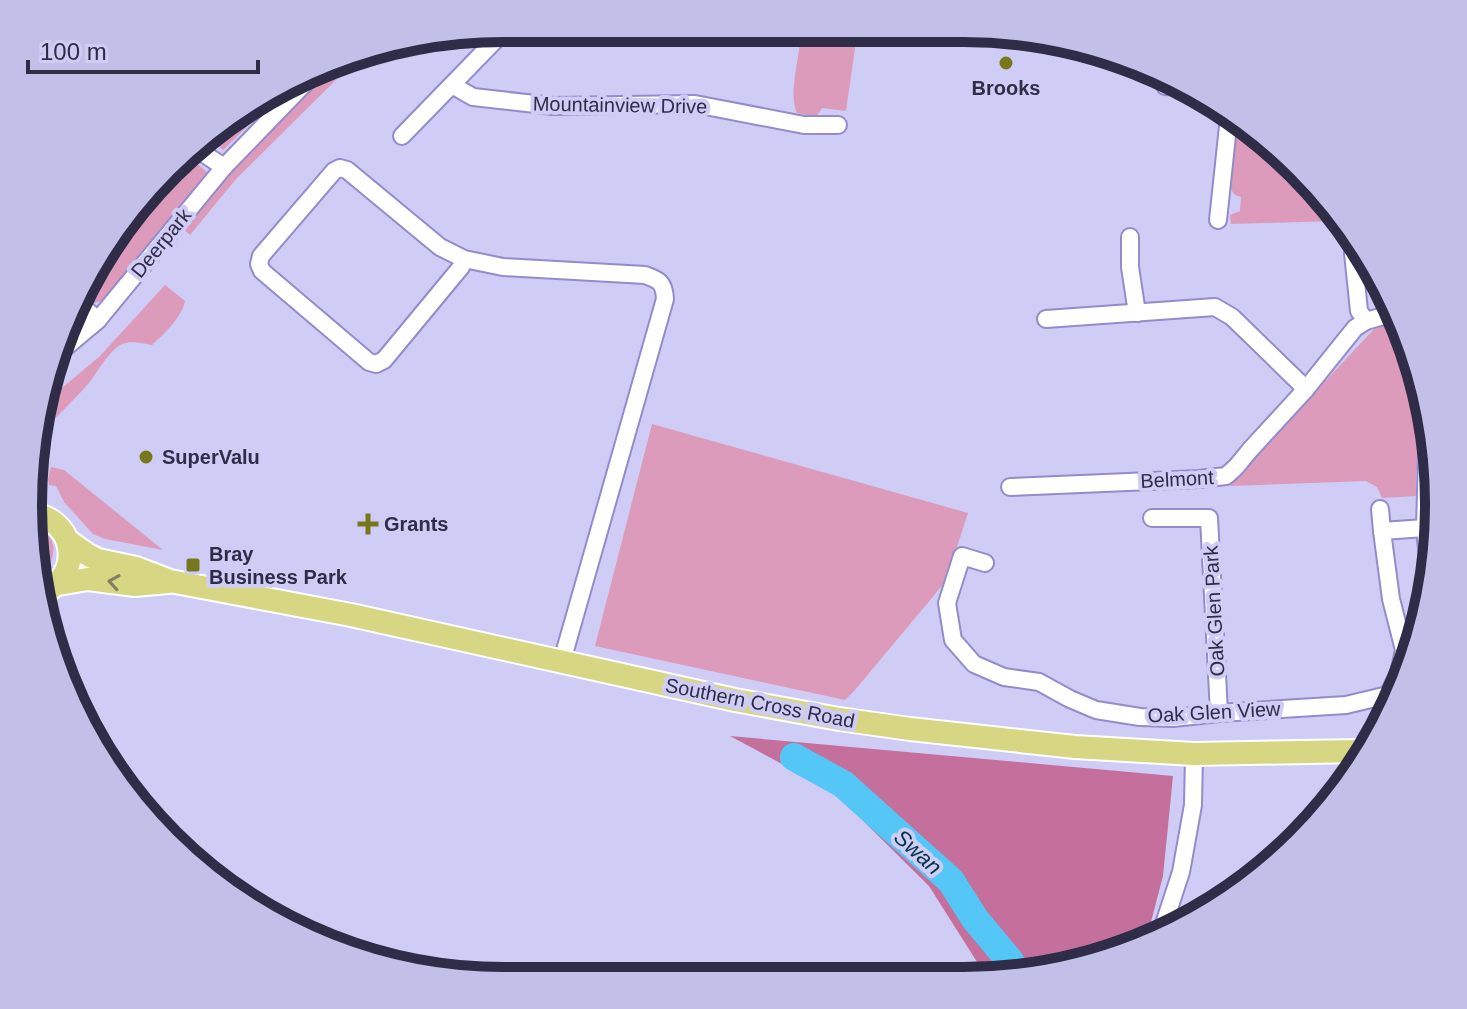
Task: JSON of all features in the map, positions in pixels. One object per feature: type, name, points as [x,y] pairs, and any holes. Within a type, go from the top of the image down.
[{"type":"main road","name":"Southern Cross Road","points":[[42,517],[54,522],[75,547],[98,560],[136,568],[170,581],[351,615],[735,700],[868,723],[1075,747],[1194,754],[1353,751]]},
{"type":"main road","points":[[58,584],[69,562],[68,541]]},
{"type":"main road","name":"Southern Cross Road","points":[[50,590],[58,584],[88,579],[135,585],[170,581]]},
{"type":"street","points":[[402,136],[493,42]]},
{"type":"street","name":"Mountainview Drive","points":[[452,85],[473,97],[513,102],[553,106],[695,104],[804,125],[838,125]]},
{"type":"street","name":"Deerpark","points":[[72,342],[98,320],[224,167],[297,92]]},
{"type":"street","points":[[1218,220],[1228,126]]},
{"type":"street","points":[[204,154],[224,167]]},
{"type":"street","points":[[464,259],[461,267],[384,360],[376,364],[369,362],[262,271],[259,264],[261,256],[334,171],[340,168],[347,170],[440,247],[464,259],[503,267],[645,275],[657,280],[664,288],[665,299],[562,661]]},
{"type":"street","points":[[1130,237],[1130,267],[1137,313]]},
{"type":"street","points":[[1354,258],[1359,311],[1366,321],[1385,317]]},
{"type":"street","points":[[1046,319],[1215,307],[1232,317],[1306,389]]},
{"type":"street","points":[[86,309],[98,320]]},
{"type":"street","name":"Belmont","points":[[1010,487],[1226,476],[1306,389],[1355,328],[1366,321]]},
{"type":"street","name":"Oak Glen View","points":[[1380,509],[1391,599],[1403,645]]},
{"type":"street","name":"Oak Glen Park","points":[[1152,518],[1209,518],[1219,713]]},
{"type":"street","points":[[1382,531],[1424,528]]},
{"type":"street","name":"Oak Glen View","points":[[985,563],[962,556],[947,603],[953,640],[974,664],[1004,677],[1039,682],[1096,710],[1140,717],[1173,718],[1346,705],[1383,696]]},
{"type":"street","points":[[1165,920],[1181,872],[1193,805],[1194,754]]},
{"type":"shaded area","points":[[800,42],[856,42],[846,111],[822,108],[816,117],[797,113],[794,85]]},
{"type":"shaded area","points":[[345,71],[236,179],[190,235],[183,229],[248,153],[319,83]]},
{"type":"shaded area","points":[[265,109],[223,150],[216,144]]},
{"type":"shaded area","points":[[1238,134],[1290,177],[1328,221],[1231,224],[1230,215],[1240,211],[1241,197],[1235,194],[1230,184],[1230,168]]},
{"type":"shaded area","points":[[195,162],[208,173],[104,300],[89,302],[104,273],[138,223],[177,177]]},
{"type":"shaded area","points":[[165,285],[185,301],[172,325],[152,345],[129,343],[116,348],[49,426],[56,393],[100,356]]},
{"type":"shaded area","points":[[1385,323],[1390,328],[1400,356],[1416,414],[1422,451],[1417,468],[1417,496],[1382,498],[1377,487],[1366,481],[1231,486],[1231,476],[1245,467],[1374,329]]},
{"type":"shaded area","points":[[652,424],[968,513],[946,581],[845,700],[595,646]]},
{"type":"shaded area","points":[[51,467],[64,470],[163,550],[93,534],[64,502],[56,486],[49,485]]},
{"type":"shaded area","points":[[43,530],[54,549],[46,567]]},
{"type":"shaded area","points":[[730,736],[1173,776],[1163,876],[1150,927],[1111,942],[1053,958],[980,966],[929,886],[834,792]]},
{"type":"waterway","name":"Swan","points":[[794,757],[843,784],[951,881],[975,919],[1012,964]]},
{"type":"place","name":"Brooks","points":[[1006,63]]},
{"type":"place","name":"SuperValu","points":[[146,457]]},
{"type":"place","name":"Grants","points":[[368,524]]},
{"type":"place","name":"Bray Business Park","points":[[193,565]]}]
